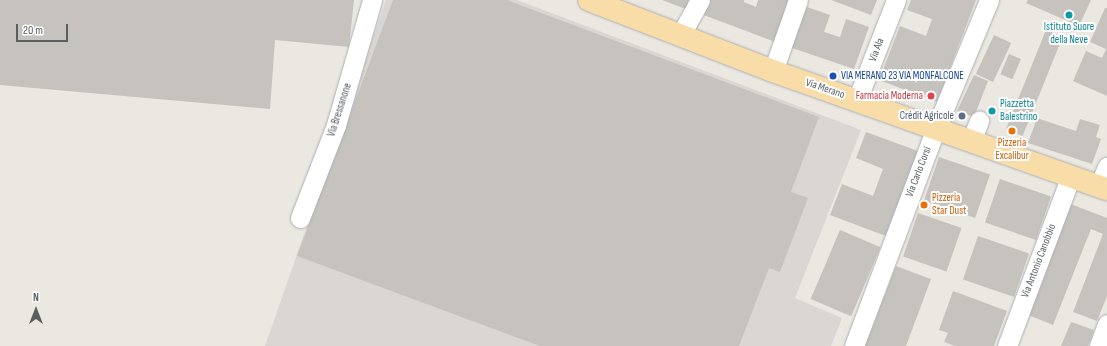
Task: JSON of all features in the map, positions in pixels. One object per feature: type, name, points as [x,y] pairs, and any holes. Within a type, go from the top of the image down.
[{"type":"main road","name":"Via Merano","points":[[589,0],[773,71],[1071,176],[1104,181]]},
{"type":"street","name":"Via Bressanone","points":[[300,218],[336,126],[372,0]]},
{"type":"street","points":[[680,36],[700,0]]},
{"type":"street","points":[[773,71],[798,0]]},
{"type":"street","name":"Via Ala","points":[[857,100],[896,0]]},
{"type":"street","name":"Via Carlo Corsi","points":[[854,346],[936,128],[989,0]]},
{"type":"street","points":[[972,141],[979,121]]},
{"type":"street","name":"Via Antonio Canobbio","points":[[1007,346],[1071,176]]},
{"type":"street","points":[[1099,346],[1107,324]]},
{"type":"shaded area","points":[[386,0],[517,0],[861,130],[795,298],[842,318],[831,346],[265,346]]},
{"type":"building","points":[[0,0],[354,0],[349,47],[275,40],[270,109],[0,85]]},
{"type":"building","points":[[393,0],[507,0],[819,117],[791,192],[808,198],[780,272],[769,268],[739,346],[540,346],[297,256]]},
{"type":"building","points":[[662,0],[689,0],[686,9]]},
{"type":"building","points":[[709,0],[744,0],[744,2],[756,7],[758,0],[791,0],[775,42],[701,14]]},
{"type":"building","points":[[831,0],[877,0],[871,15]]},
{"type":"building","points":[[911,0],[976,0],[937,102],[879,80],[900,26],[926,36],[932,19],[907,10]]},
{"type":"building","name":"Istituto Suore della Neve","points":[[1028,0],[1091,0],[1079,26],[1026,3]]},
{"type":"building","points":[[804,6],[830,15],[824,32],[840,37],[846,19],[869,27],[854,69],[789,47]]},
{"type":"building","points":[[1105,8],[1107,8],[1107,96],[1073,81],[1086,51],[1102,58],[1106,49],[1090,42]]},
{"type":"building","points":[[1046,30],[1063,37],[1023,136],[1006,129]]},
{"type":"building","points":[[994,35],[1011,43],[993,82],[976,74]]},
{"type":"building","points":[[1009,54],[1021,59],[1012,79],[1000,74]]},
{"type":"building","points":[[974,75],[988,81],[974,117],[957,111]]},
{"type":"building","points":[[1037,118],[1076,131],[1080,119],[1100,125],[1096,137],[1101,139],[1092,164],[1028,143]]},
{"type":"building","points":[[866,132],[918,151],[886,236],[830,215],[842,184],[873,196],[883,169],[856,158]]},
{"type":"building","points":[[939,157],[990,175],[975,218],[924,200]]},
{"type":"building","points":[[1000,179],[1051,197],[1036,240],[985,222]]},
{"type":"building","points":[[1068,203],[1107,218],[1107,296],[1097,321],[1073,312],[1103,234],[1091,229],[1053,325],[1026,314]]},
{"type":"building","points":[[918,213],[961,228],[947,271],[903,256]]},
{"type":"building","points":[[840,230],[881,247],[851,316],[811,299]]},
{"type":"building","points":[[978,236],[1029,254],[1014,297],[963,279]]},
{"type":"building","points":[[896,266],[931,279],[906,346],[865,346]]},
{"type":"building","points":[[953,291],[1007,311],[994,346],[955,346],[944,342],[948,333],[939,330]]},
{"type":"building","points":[[1071,322],[1094,330],[1088,346],[1061,346]]},
{"type":"place","name":"Istituto Suore della Neve","points":[[1069,15]]},
{"type":"place","name":"VIA MERANO 23 VIA MONFALCONE","points":[[833,76]]},
{"type":"place","name":"Farmacia Moderna","points":[[931,96]]},
{"type":"place","name":"Piazzetta Balestrino","points":[[992,111]]},
{"type":"place","name":"Crédit Agricole","points":[[962,116]]},
{"type":"place","name":"Pizzeria Excalibur","points":[[1012,131]]},
{"type":"place","name":"Pizzeria Star Dust","points":[[924,205]]}]
